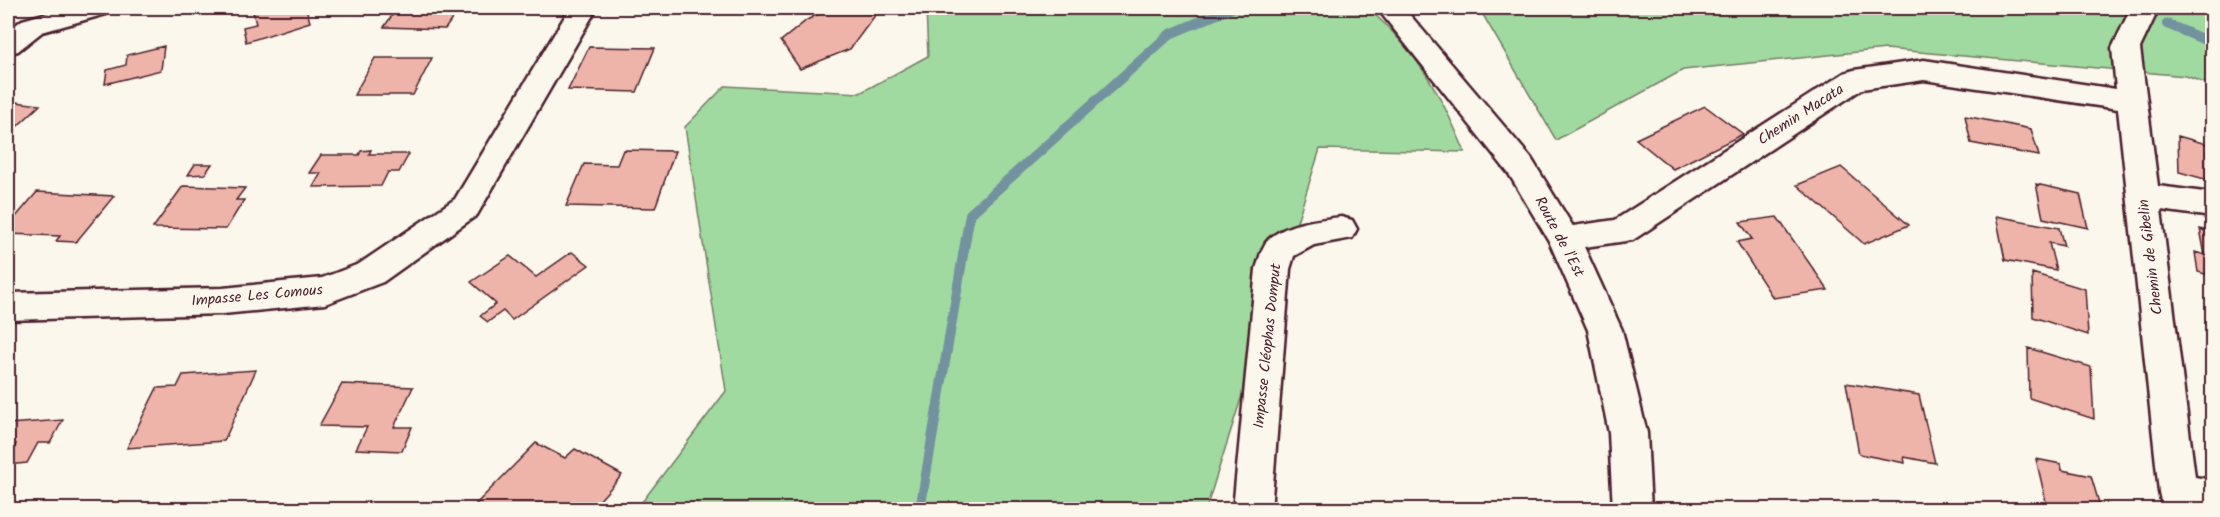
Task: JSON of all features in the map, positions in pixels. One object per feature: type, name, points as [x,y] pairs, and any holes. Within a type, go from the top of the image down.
[{"type":"street","points":[[8,45],[32,26],[96,8]]},
{"type":"street","name":"Impasse Les Comous","points":[[8,307],[223,301],[268,297],[325,291],[371,273],[466,207],[584,8]]},
{"type":"street","name":"Route de l'Est","points":[[1390,8],[1520,166],[1564,238],[1605,330],[1628,433],[1632,510]]},
{"type":"street","name":"Chemin de Gibelin","points":[[2145,8],[2126,48],[2144,196],[2191,500]]},
{"type":"street","name":"Chemin Macata","points":[[1564,238],[1622,231],[1854,80],[1924,70],[2132,101]]},
{"type":"street","points":[[2144,196],[2212,205]]},
{"type":"street","name":"Impasse Cléophas Domput","points":[[1252,510],[1274,269],[1280,248],[1307,234],[1341,229]]},
{"type":"green space","points":[[926,8],[1368,8],[1401,41],[1426,74],[1465,152],[1320,149],[1206,509],[636,510],[726,391],[685,127],[725,86],[860,93],[928,56]]},
{"type":"green space","points":[[1479,8],[2212,8],[2212,86],[2186,76],[1886,49],[1683,70],[1556,140]]},
{"type":"building","points":[[269,8],[306,8],[310,22],[246,42],[243,27],[256,24],[253,12]]},
{"type":"building","points":[[413,8],[460,8],[445,29],[384,27],[395,11],[411,12]]},
{"type":"building","points":[[830,8],[876,14],[850,49],[800,69],[781,41],[807,20]]},
{"type":"building","points":[[164,46],[161,70],[105,84],[107,70],[126,65],[127,55]]},
{"type":"building","points":[[589,47],[655,48],[637,92],[568,90]]},
{"type":"building","points":[[375,58],[432,58],[413,95],[354,95]]},
{"type":"building","points":[[8,101],[40,105],[8,135]]},
{"type":"building","points":[[1705,106],[1743,134],[1673,169],[1636,139]]},
{"type":"building","points":[[1965,116],[2031,129],[2039,156],[1971,143]]},
{"type":"building","points":[[2178,136],[2210,145],[2212,181],[2179,172]]},
{"type":"building","points":[[371,150],[369,154],[409,154],[399,172],[388,172],[381,186],[313,187],[321,173],[309,173],[321,155],[359,155],[361,151]]},
{"type":"building","points":[[623,150],[675,151],[655,208],[566,206],[584,164],[617,165]]},
{"type":"building","points":[[195,164],[212,164],[205,174],[188,175]]},
{"type":"building","points":[[1841,167],[1909,225],[1864,244],[1797,185]]},
{"type":"building","points":[[2036,184],[2080,194],[2088,228],[2043,218]]},
{"type":"building","points":[[183,186],[245,188],[236,200],[244,200],[226,229],[153,228]]},
{"type":"building","points":[[37,192],[114,196],[76,242],[56,241],[60,236],[8,234],[8,226]]},
{"type":"building","points":[[1996,216],[2059,228],[2064,246],[2049,243],[2056,270],[2005,260]]},
{"type":"building","points":[[1777,217],[1828,290],[1773,298],[1737,242],[1752,239],[1740,222]]},
{"type":"building","points":[[2200,229],[2212,232],[2212,276],[2198,272],[2195,252],[2205,255]]},
{"type":"building","points":[[572,252],[589,265],[512,320],[503,311],[488,322],[480,316],[496,304],[471,282],[510,256],[536,277]]},
{"type":"building","points":[[2032,273],[2085,289],[2088,335],[2033,317]]},
{"type":"building","points":[[2028,348],[2091,367],[2094,419],[2029,398]]},
{"type":"building","points":[[256,370],[224,441],[127,448],[157,388],[177,387],[183,375]]},
{"type":"building","points":[[1846,383],[1919,395],[1935,463],[1904,457],[1905,463],[1859,454]]},
{"type":"building","points":[[342,384],[413,387],[394,427],[412,427],[402,451],[356,449],[367,427],[319,426]]},
{"type":"building","points":[[63,420],[50,443],[38,443],[27,463],[8,465],[16,444],[8,445],[8,424]]},
{"type":"building","points":[[536,443],[565,458],[575,449],[622,475],[591,510],[471,509]]},
{"type":"building","points":[[2036,459],[2061,464],[2062,470],[2091,476],[2101,510],[2048,510]]},
{"type":"waterway","points":[[920,510],[970,214],[1170,34],[1232,8]]},
{"type":"waterway","points":[[2167,24],[2212,43]]}]
